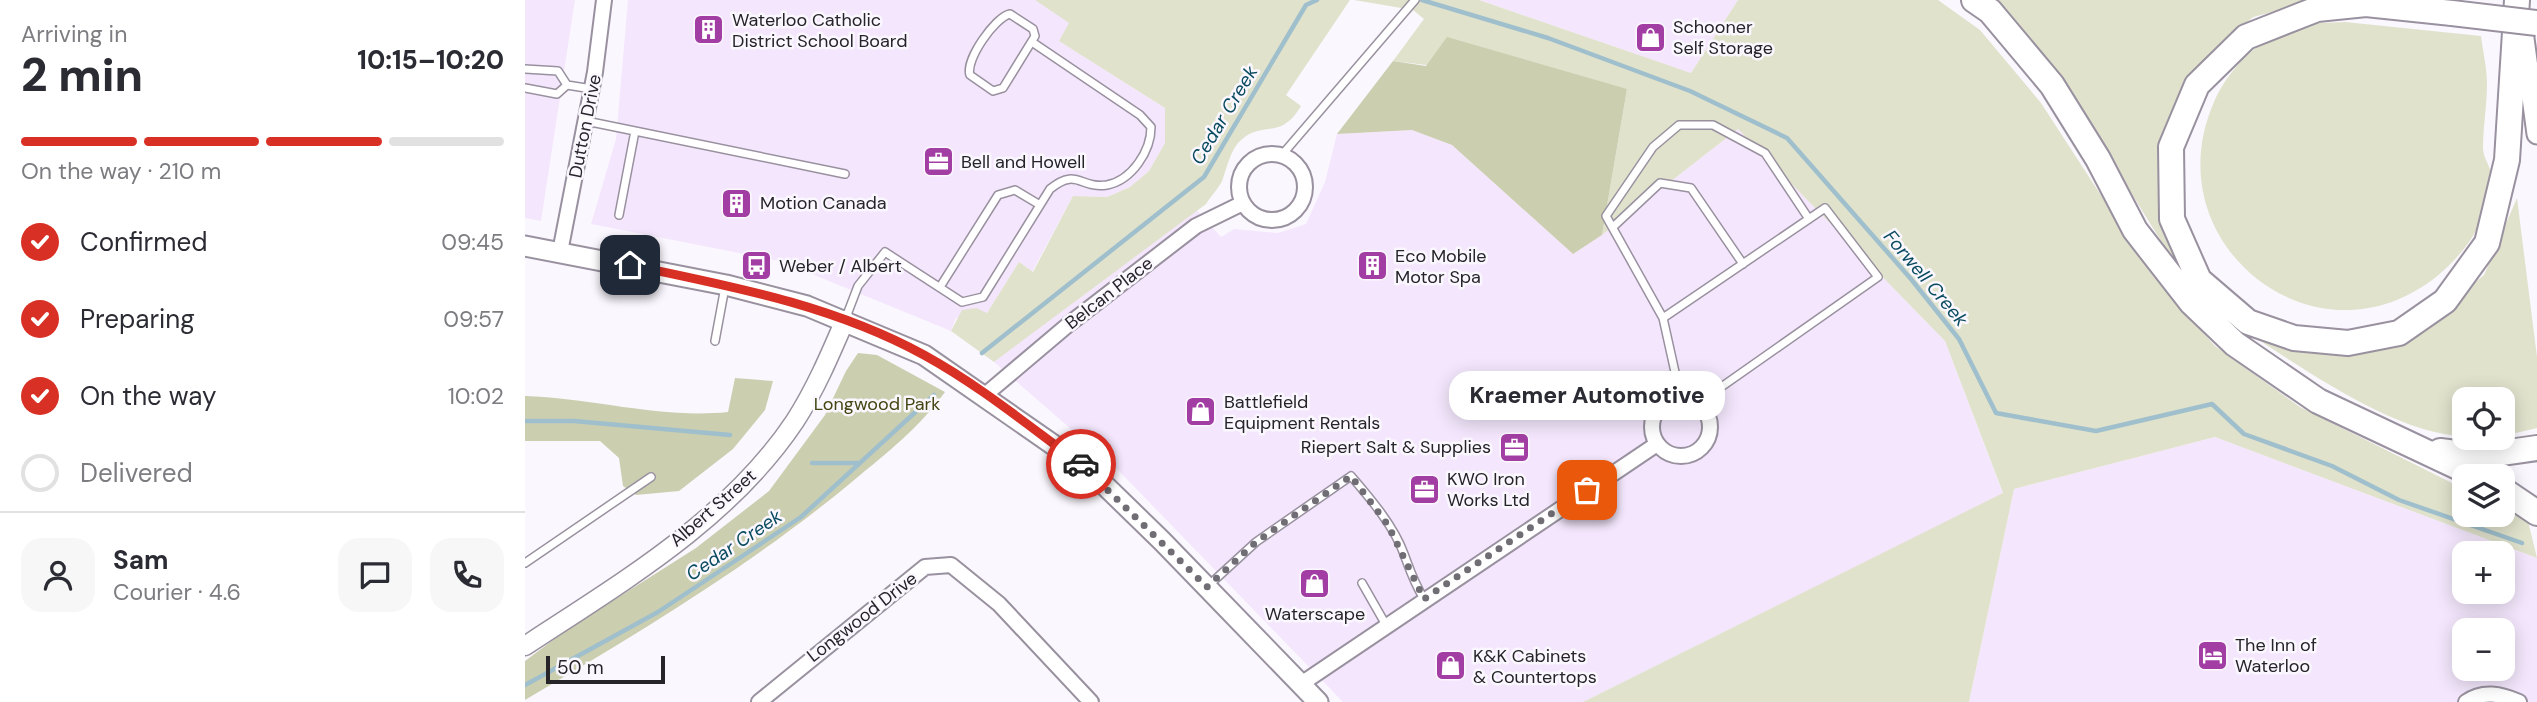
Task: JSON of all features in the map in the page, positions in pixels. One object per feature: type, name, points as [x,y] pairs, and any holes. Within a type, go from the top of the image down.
[{"type":"highway","points":[[1974,0],[1990,11],[2052,85],[2098,159],[2135,230],[2191,302],[2235,344],[2279,377],[2318,401],[2452,464]]},
{"type":"highway","points":[[2489,0],[2537,7]]},
{"type":"highway","points":[[2518,0],[2507,160],[2487,243],[2445,301],[2399,333],[2348,344],[2294,338],[2248,322],[2199,280],[2172,219],[2172,147],[2197,85],[2246,37],[2316,9],[2366,4],[2452,13],[2537,23]]},
{"type":"highway","points":[[2390,435],[2445,452],[2481,456],[2537,448]]},
{"type":"highway","points":[[2515,498],[2537,513]]},
{"type":"main road","points":[[2518,0],[2537,134]]},
{"type":"main road","points":[[525,246],[726,285],[807,306],[924,355],[1089,469],[1318,702]]},
{"type":"street","name":"Dutton Drive","points":[[560,252],[592,89],[604,0]]},
{"type":"street","points":[[1262,156],[1281,156],[1297,166],[1304,182],[1304,191],[1297,208],[1273,220],[1255,216],[1243,203],[1239,184],[1246,166],[1262,156]]},
{"type":"street","name":"Belcan Place","points":[[985,395],[1050,338],[1196,226],[1243,203]]},
{"type":"street","name":"Albert Street","points":[[525,646],[700,525],[749,480],[795,420],[824,369],[845,320]]},
{"type":"street","points":[[1671,400],[1689,400],[1697,404],[1709,420],[1707,439],[1701,447],[1683,456],[1673,455],[1657,444],[1653,436],[1653,418],[1657,411],[1671,400]]},
{"type":"street","points":[[1301,684],[1657,444]]},
{"type":"street","name":"Longwood Drive","points":[[759,702],[925,567],[951,565],[999,604],[1091,702]]},
{"type":"street","points":[[2466,702],[2487,694],[2504,695],[2519,702]]},
{"type":"lane","points":[[1281,156],[1415,0]]},
{"type":"lane","points":[[1010,14],[1033,29],[1035,36],[1032,42],[1003,88],[998,91],[970,75],[969,63],[1002,15],[1010,14]]},
{"type":"lane","points":[[845,320],[858,286],[885,251],[963,302],[983,297],[1050,189],[1062,179],[1073,177],[1090,184],[1107,184],[1124,178],[1141,159],[1151,140],[1150,127],[1125,103],[1032,42]]},
{"type":"lane","points":[[525,69],[558,71],[567,85],[592,89]]},
{"type":"lane","points":[[525,88],[557,94],[567,85]]},
{"type":"lane","points":[[586,121],[845,174]]},
{"type":"lane","points":[[1671,400],[1675,372],[1663,318],[1607,216],[1653,147],[1679,125],[1713,125],[1765,153],[1809,219]]},
{"type":"lane","points":[[619,215],[635,131]]},
{"type":"lane","points":[[1613,228],[1660,183],[1692,188],[1743,264]]},
{"type":"lane","points":[[940,287],[998,195],[1015,190],[1040,205]]},
{"type":"lane","points":[[1663,318],[1825,208],[1878,277],[1697,404]]},
{"type":"lane","points":[[715,341],[726,285]]},
{"type":"lane","points":[[1207,587],[1256,542],[1351,476],[1388,525],[1424,599]]},
{"type":"lane","points":[[525,563],[651,477]]},
{"type":"lane","points":[[1363,583],[1386,625]]},
{"type":"shaded area","points":[[525,0],[575,0],[541,221],[525,218]]},
{"type":"shaded area","points":[[628,0],[1035,0],[1070,23],[1059,41],[1165,108],[1165,143],[1149,171],[1130,187],[1107,197],[1073,196],[1032,272],[1019,262],[987,313],[956,318],[951,331],[780,261],[591,224],[616,139]]},
{"type":"shaded area","name":"Schooner Self Storage","points":[[1479,0],[1738,0],[1691,73]]},
{"type":"shaded area","points":[[1738,129],[1945,341],[2003,494],[1583,702],[1343,702],[1118,470],[994,362],[1196,209],[1221,237],[1234,229],[1278,233],[1306,224],[1325,182],[1337,134],[1412,130],[1452,145],[1573,254],[1602,235]]},
{"type":"shaded area","points":[[2215,437],[2492,541],[2452,541],[2452,604],[2515,604],[2515,550],[2537,558],[2537,702],[1969,702],[2014,489]]},
{"type":"green space","points":[[1035,0],[1350,0],[1286,95],[1301,106],[1293,117],[1279,127],[1257,131],[1241,140],[1231,154],[1222,181],[1206,204],[994,362],[951,331],[962,310],[976,308],[987,313],[1019,262],[1033,272],[1073,196],[1107,197],[1130,187],[1149,171],[1165,143],[1165,108],[1059,41],[1069,23]]},
{"type":"green space","points":[[1354,0],[1479,0],[1691,73],[1738,0],[1938,0],[1980,30],[2041,103],[2154,277],[2215,346],[2300,407],[2452,483],[2452,526],[2215,437],[2014,489],[1969,702],[1583,702],[2003,493],[1945,341],[1738,129],[1602,235],[1627,89],[1393,61],[1424,19],[1413,10]]},
{"type":"green space","points":[[1986,0],[2317,0],[2253,17],[2210,55],[2182,94],[2183,276],[2056,73]]},
{"type":"green space","points":[[2345,22],[2481,36],[2487,84],[2483,148],[2491,178],[2478,227],[2462,251],[2443,271],[2389,303],[2342,310],[2296,301],[2256,278],[2225,245],[2206,202],[2201,154],[2214,102],[2228,78],[2247,55],[2271,37],[2297,26]]},
{"type":"green space","points":[[1447,37],[1627,89],[1602,235],[1573,254],[1452,145],[1412,130],[1337,134],[1393,61],[1426,66]]},
{"type":"green space","points":[[2517,198],[2537,357],[2537,428],[2515,433],[2515,387],[2452,387],[2452,435],[2408,424],[2347,395],[2238,326],[2408,339],[2484,275]]},
{"type":"green space","name":"Longwood Park","points":[[858,353],[877,355],[945,392],[924,418],[891,450],[815,512],[735,570],[525,700],[525,661],[565,631],[696,548],[769,491],[825,415],[846,371]]},
{"type":"green space","points":[[735,378],[773,381],[765,410],[733,449],[679,491],[636,495],[623,486],[619,458],[600,441],[525,441],[525,396],[677,413],[728,412]]},
{"type":"green space","points":[[2515,514],[2528,521],[2537,558],[2515,550],[2515,541],[2492,541],[2455,527],[2515,527]]},
{"type":"waterway","name":"Forwell Creek","points":[[1306,5],[1317,0]]},
{"type":"waterway","name":"Forwell Creek","points":[[1422,0],[1548,38],[1690,91],[1787,138],[1911,279],[1959,339],[1996,413],[2096,431],[2212,404],[2244,434],[2332,466],[2399,500],[2522,543]]},
{"type":"waterway","name":"Cedar Creek","points":[[982,353],[1204,177],[1306,5]]},
{"type":"waterway","name":"Cedar Creek","points":[[525,685],[658,612],[801,517],[934,395]]},
{"type":"waterway","points":[[525,421],[574,421],[730,435]]},
{"type":"waterway","points":[[812,463],[860,463]]},
{"type":"way so far","points":[[1081,464],[1207,587],[1256,542],[1328,489],[1351,476],[1388,525],[1404,553],[1412,579],[1424,599],[1587,490]]},
{"type":"place","name":"Waterloo Catholic District School Board","points":[[709,30]]},
{"type":"place","name":"Schooner Self Storage","points":[[1650,37]]},
{"type":"place","name":"Bell and Howell","points":[[938,162]]},
{"type":"place","name":"Motion Canada","points":[[737,203]]},
{"type":"place","name":"Weber / Albert","points":[[756,266]]},
{"type":"place","name":"Eco Mobile Motor Spa","points":[[1372,266]]},
{"type":"place","name":"Battlefield Equipment Rentals","points":[[1201,412]]},
{"type":"place","name":"Riepert Salt & Supplies","points":[[1514,447]]},
{"type":"place","name":"KWO Iron Works Ltd","points":[[1424,489]]},
{"type":"place","name":"Kraemer Automotive","points":[[1587,490]]},
{"type":"place","name":"Waterscape","points":[[1315,583]]},
{"type":"place","name":"The Inn of Waterloo","points":[[2212,655]]},
{"type":"place","name":"K&K Cabinets & Countertops","points":[[1450,666]]},
{"type":"route","points":[[630,265],[726,285],[807,306],[876,333],[924,355],[1081,464]]}]
